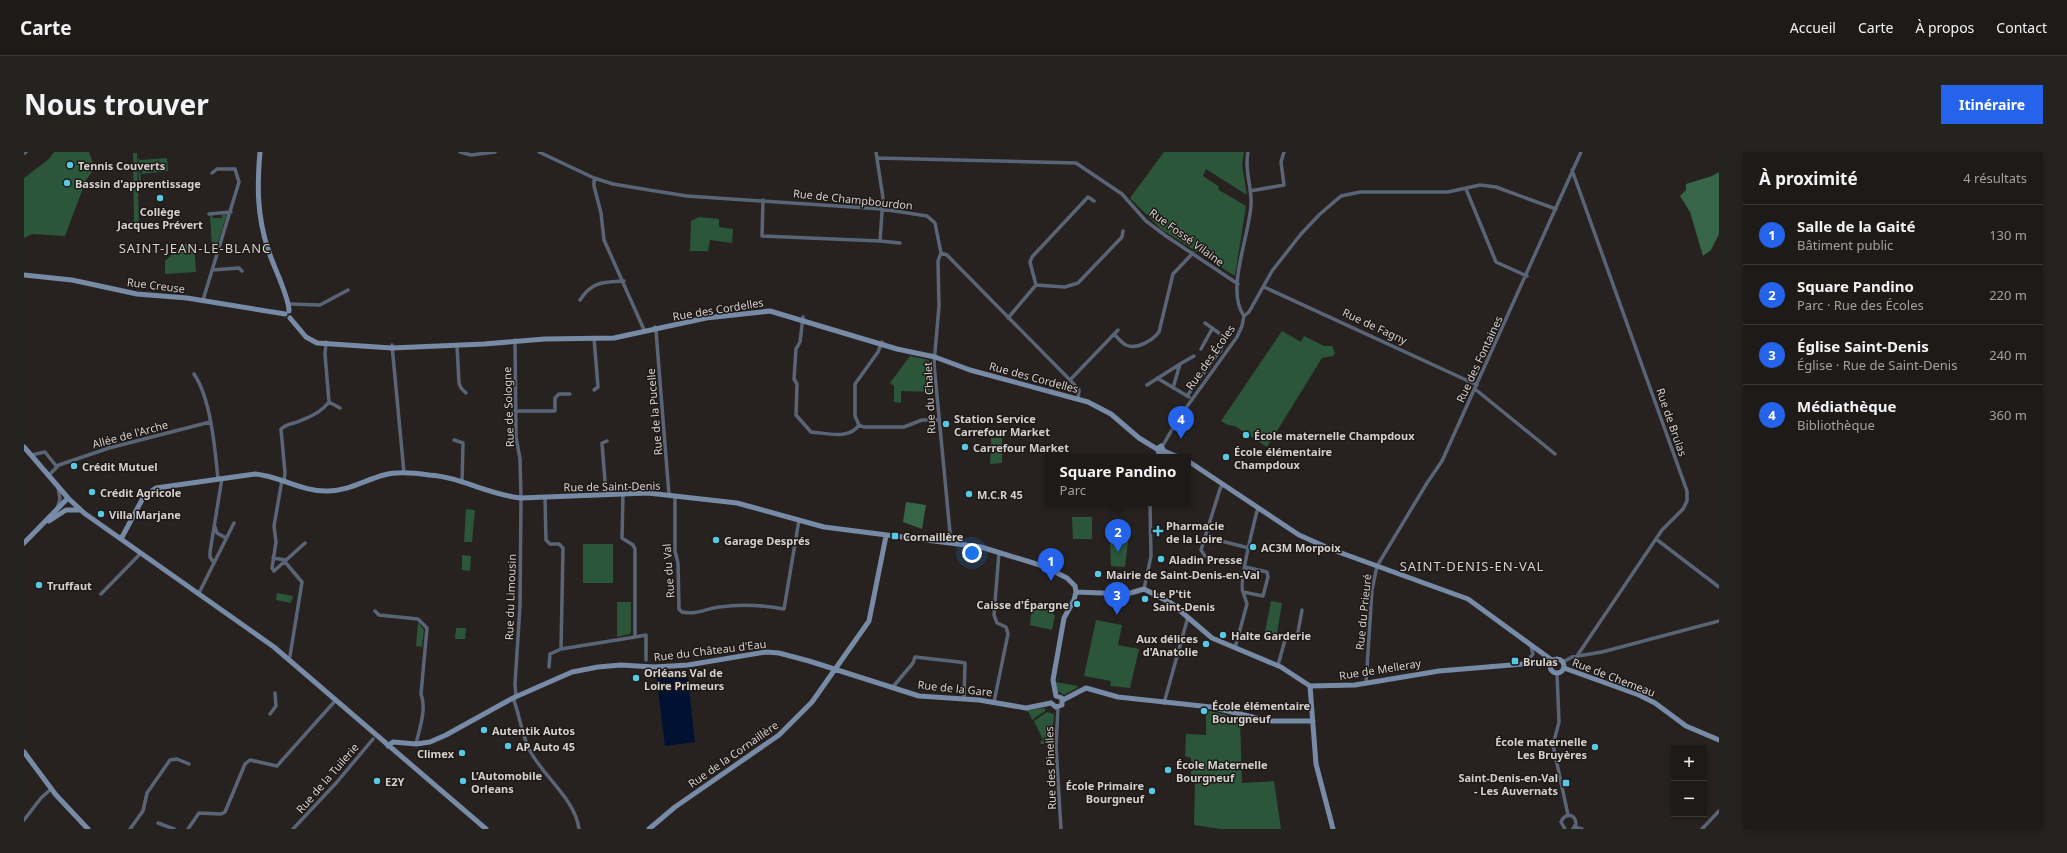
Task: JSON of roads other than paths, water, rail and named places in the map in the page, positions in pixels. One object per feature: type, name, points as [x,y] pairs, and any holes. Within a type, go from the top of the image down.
[{"type":"street","points":[[260,152],[258,173],[259,220],[283,290],[290,304],[287,313]]},
{"type":"street","points":[[460,152],[478,155],[495,152]]},
{"type":"street","name":"Rue de Champbourdon","points":[[539,152],[594,178],[613,184],[687,196],[882,209],[927,216],[932,219],[937,230],[941,253]]},
{"type":"street","points":[[876,152],[884,198],[880,241]]},
{"type":"street","points":[[1244,316],[1239,305],[1238,284],[1250,214],[1250,190],[1247,164],[1248,152]]},
{"type":"street","points":[[1250,190],[1284,186],[1281,162],[1284,152]]},
{"type":"street","name":"Rue des Fontaines","points":[[1377,566],[1427,483],[1439,469],[1527,276],[1581,152]]},
{"type":"street","name":"Rue Fossé Vilaine","points":[[877,158],[1076,163],[1122,194],[1146,221],[1238,284]]},
{"type":"street","points":[[203,300],[239,182],[238,172],[235,169],[217,169],[212,173]]},
{"type":"street","name":"Rue de Brulas","points":[[1572,170],[1687,491],[1687,501],[1683,509],[1656,539],[1577,656]]},
{"type":"street","points":[[594,178],[594,186],[601,213],[604,240],[624,281],[645,332]]},
{"type":"street","name":"Rue des Écoles","points":[[1163,449],[1178,419],[1224,355],[1242,326],[1244,316],[1249,312],[1272,271],[1301,234],[1324,209],[1341,196],[1360,192],[1424,193],[1466,189],[1480,185],[1496,187],[1556,209]]},
{"type":"street","points":[[1466,189],[1496,262],[1527,276]]},
{"type":"street","points":[[1036,285],[1030,262],[1032,257],[1088,197],[1094,201]]},
{"type":"street","points":[[764,200],[762,236],[900,243]]},
{"type":"street","points":[[209,214],[231,212]]},
{"type":"street","points":[[1036,285],[1065,287],[1078,283],[1122,237],[1124,231]]},
{"type":"street","points":[[941,253],[947,256],[1070,380],[1079,390],[1078,399]]},
{"type":"street","name":"Rue du Chalet","points":[[941,253],[938,261],[939,306],[935,357],[938,420],[951,543]]},
{"type":"street","points":[[1114,334],[1126,346],[1140,346],[1159,332],[1173,274],[1193,253]]},
{"type":"street","points":[[212,270],[239,268],[242,271]]},
{"type":"street","name":"Rue Creuse","points":[[24,275],[72,280],[137,294],[203,300],[287,313]]},
{"type":"street","points":[[580,300],[584,294],[598,282],[624,281]]},
{"type":"street","points":[[1008,318],[1036,285]]},
{"type":"street","name":"Rue de Fagny","points":[[1264,287],[1476,387],[1556,454]]},
{"type":"street","points":[[290,304],[320,305],[348,290]]},
{"type":"street","name":"Rue des Cordelles","points":[[287,313],[292,314],[290,318],[306,337],[317,343],[392,347],[457,345],[545,339],[614,338],[706,318],[764,310],[803,318],[882,343],[935,357],[970,370],[1078,399],[1097,406],[1111,414],[1157,453]]},
{"type":"street","points":[[803,318],[800,342],[796,349],[794,379],[797,384],[796,415],[811,432],[849,434],[856,430],[859,425]]},
{"type":"street","points":[[1188,396],[1219,352],[1226,338],[1205,323]]},
{"type":"street","name":"Rue de la Pucelle","points":[[655,328],[672,495]]},
{"type":"street","points":[[1200,349],[1212,329]]},
{"type":"street","points":[[1070,380],[1118,330]]},
{"type":"street","points":[[594,338],[598,386],[594,390]]},
{"type":"street","name":"Rue de Sologne","points":[[514,341],[516,437],[520,459],[521,498]]},
{"type":"street","points":[[326,343],[325,354],[329,402]]},
{"type":"street","points":[[882,343],[855,384],[855,416],[859,425],[864,427],[898,428],[922,420],[938,420]]},
{"type":"street","points":[[457,345],[459,383],[461,388],[466,393]]},
{"type":"street","points":[[392,347],[404,473]]},
{"type":"street","points":[[1219,352],[1224,355]]},
{"type":"street","points":[[1147,385],[1194,356]]},
{"type":"street","points":[[1173,388],[1180,364]]},
{"type":"street","points":[[194,374],[200,383],[210,422],[220,478],[210,557],[214,563]]},
{"type":"street","points":[[1157,378],[1192,399]]},
{"type":"street","points":[[515,412],[555,411],[555,398],[559,394],[570,394]]},
{"type":"street","points":[[329,402],[340,408]]},
{"type":"street","points":[[305,543],[274,571],[272,568],[276,542],[274,526],[285,472],[281,429],[285,426],[302,421],[318,412],[329,402]]},
{"type":"street","name":"Allée de l'Arche","points":[[56,466],[109,448],[210,422]]},
{"type":"street","points":[[454,440],[463,443],[462,482]]},
{"type":"street","points":[[606,494],[602,443],[607,441]]},
{"type":"street","points":[[24,447],[48,476],[80,510],[274,647],[486,829]]},
{"type":"street","points":[[1157,453],[1162,453],[1163,449],[1172,454]]},
{"type":"street","points":[[31,455],[45,452],[56,466],[48,476]]},
{"type":"street","points":[[1191,463],[1299,535],[1315,543],[1468,599],[1552,662],[1553,671],[1557,673],[1559,722],[1553,745],[1568,815]]},
{"type":"street","name":"Rue de Saint-Denis","points":[[121,539],[148,492],[166,486],[254,474],[270,476],[317,491],[338,491],[385,475],[404,473],[441,476],[508,496],[521,498],[623,493],[672,495],[749,506],[842,530],[951,543],[999,552],[1059,572],[1074,584],[1076,592]]},
{"type":"street","points":[[1204,556],[1201,550],[1220,489],[1223,484]]},
{"type":"street","points":[[57,509],[60,499],[58,486]]},
{"type":"street","points":[[623,493],[622,538],[632,545],[634,549],[635,637]]},
{"type":"street","name":"Rue du Val","points":[[672,495],[675,550],[678,563],[679,608],[682,612],[701,613],[719,607],[757,606],[784,609],[799,520]]},
{"type":"street","points":[[545,497],[546,540],[550,544],[559,544],[563,548],[561,649]]},
{"type":"street","name":"Rue du Limousin","points":[[521,498],[520,606],[514,697],[521,730],[529,749],[568,803],[575,815],[579,829]]},
{"type":"street","points":[[24,542],[57,509],[70,500]]},
{"type":"street","points":[[54,517],[70,500]]},
{"type":"street","points":[[1144,589],[1151,556],[1150,506]]},
{"type":"street","points":[[1235,648],[1247,604],[1241,584],[1259,509]]},
{"type":"street","points":[[41,526],[66,510],[80,510]]},
{"type":"street","points":[[199,593],[234,523]]},
{"type":"street","points":[[214,526],[217,533],[226,538]]},
{"type":"street","name":"Rue de la Cornaillère","points":[[648,829],[675,807],[785,730],[812,702],[836,670],[869,621],[886,536]]},
{"type":"street","points":[[1205,537],[1249,548]]},
{"type":"street","points":[[1656,539],[1719,587]]},
{"type":"street","points":[[994,702],[1008,634],[1006,627],[997,623],[994,615],[999,552]]},
{"type":"street","points":[[101,594],[141,553]]},
{"type":"street","points":[[273,558],[285,561],[302,582],[290,656],[288,659]]},
{"type":"street","name":"Rue du Prieuré","points":[[1366,683],[1372,590],[1377,566]]},
{"type":"street","points":[[1243,592],[1263,596],[1268,577],[1267,572],[1245,567]]},
{"type":"street","points":[[1056,696],[1053,680],[1064,618],[1074,600],[1076,592],[1127,594],[1144,589],[1172,603],[1212,638],[1278,665],[1310,686],[1316,764],[1333,829]]},
{"type":"street","points":[[1278,665],[1287,637],[1297,635],[1302,610]]},
{"type":"street","points":[[375,611],[379,615],[418,619],[427,628],[421,694],[422,706],[420,728],[416,744]]},
{"type":"street","points":[[1164,703],[1188,617]]},
{"type":"street","points":[[1563,662],[1577,656],[1602,652],[1719,621]]},
{"type":"street","points":[[549,667],[550,654],[561,649],[646,635],[646,660]]},
{"type":"street","points":[[1526,663],[1533,654],[1531,645]]},
{"type":"street","name":"Rue du Château d'Eau","points":[[388,746],[393,742],[416,744],[430,742],[446,735],[514,697],[572,672],[598,667],[621,665],[654,667],[688,665],[766,652],[779,653],[836,670]]},
{"type":"street","points":[[892,688],[913,663],[915,657],[964,663],[964,698]]},
{"type":"street","points":[[1552,662],[1560,659],[1563,662]]},
{"type":"street","name":"Rue de Melleray","points":[[1310,686],[1366,683],[1439,670],[1552,662]]},
{"type":"street","points":[[1557,673],[1564,668],[1563,662]]},
{"type":"street","name":"Rue de Chemeau","points":[[1564,668],[1639,695],[1655,703],[1686,726],[1719,740]]},
{"type":"street","name":"Rue de la Gare","points":[[836,670],[919,696],[964,698],[1031,708],[1051,703]]},
{"type":"street","points":[[1056,696],[1053,698],[1051,703],[1054,707],[1058,708],[1062,705],[1063,700],[1086,688],[1118,697],[1211,707],[1269,721],[1313,721]]},
{"type":"street","points":[[270,714],[276,706],[275,693]]},
{"type":"street","points":[[1056,696],[1061,697],[1063,700]]},
{"type":"street","points":[[188,829],[199,813],[204,812],[217,814],[224,812],[245,764],[250,760],[277,766],[335,700]]},
{"type":"street","name":"Rue des Pinelles","points":[[1058,708],[1056,746],[1061,829]]},
{"type":"street","name":"Rue de la Tuilerie","points":[[293,829],[337,782],[373,739]]},
{"type":"street","points":[[24,752],[51,789],[88,829]]},
{"type":"street","points":[[130,829],[143,811],[147,793],[170,760],[177,758],[189,764]]},
{"type":"street","points":[[24,820],[51,789]]},
{"type":"street","points":[[1702,829],[1719,811]]},
{"type":"street","points":[[1564,829],[1561,822],[1563,817],[1568,815],[1575,817],[1577,822],[1574,828],[1582,829]]},
{"type":"street","points":[[158,823],[174,829]]},
{"type":"water","points":[[687,671],[695,742],[665,746],[656,674]]},
{"type":"place","name":"Tennis Couverts","points":[[70,165]]},
{"type":"place","name":"Bassin d'apprentissage","points":[[67,183]]},
{"type":"place","name":"Collège Jacques Prévert","points":[[160,198]]},
{"type":"place","name":"Station Service Carrefour Market","points":[[946,424]]},
{"type":"place","name":"École maternelle Champdoux","points":[[1246,435]]},
{"type":"place","name":"Médiathèque","points":[[1181,439]]},
{"type":"place","name":"Carrefour Market","points":[[965,447]]},
{"type":"place","name":"École élémentaire Champdoux","points":[[1226,457]]},
{"type":"place","name":"Crédit Mutuel","points":[[74,466]]},
{"type":"place","name":"Crédit Agricole","points":[[92,492]]},
{"type":"place","name":"M.C.R 45","points":[[969,494]]},
{"type":"place","name":"Villa Marjane","points":[[101,514]]},
{"type":"place","name":"Pharmacie de la Loire","points":[[1158,531]]},
{"type":"place","name":"Cornaillère","points":[[895,536]]},
{"type":"place","name":"Garage Després","points":[[716,540]]},
{"type":"place","name":"AC3M Morpoix","points":[[1253,547]]},
{"type":"place","name":"Square Pandino","points":[[1118,552]]},
{"type":"place","name":"Aladin Presse","points":[[1161,559]]},
{"type":"place","name":"Mairie de Saint-Denis-en-Val","points":[[1098,574]]},
{"type":"place","name":"Salle de la Gaité","points":[[1051,581]]},
{"type":"place","name":"Truffaut","points":[[39,585]]},
{"type":"place","name":"Le P'tit Saint-Denis","points":[[1145,599]]},
{"type":"place","name":"Caisse d'Épargne","points":[[1077,604]]},
{"type":"place","name":"Église Saint-Denis","points":[[1117,615]]},
{"type":"place","name":"Halte Garderie","points":[[1223,635]]},
{"type":"place","name":"Aux délices d'Anatolie","points":[[1206,644]]},
{"type":"place","name":"Brulas","points":[[1515,661]]},
{"type":"place","name":"Orléans Val de Loire Primeurs","points":[[636,678]]},
{"type":"place","name":"École élémentaire Bourgneuf","points":[[1204,711]]},
{"type":"place","name":"Autentik Autos","points":[[484,730]]},
{"type":"place","name":"AP Auto 45","points":[[508,746]]},
{"type":"place","name":"École maternelle Les Bruyères","points":[[1595,747]]},
{"type":"place","name":"Climex","points":[[462,753]]},
{"type":"place","name":"École Maternelle Bourgneuf","points":[[1168,770]]},
{"type":"place","name":"E2Y","points":[[377,781]]},
{"type":"place","name":"L’Automobile Orleans","points":[[463,781]]},
{"type":"place","name":"Saint-Denis-en-Val - Les Auvernats","points":[[1566,783]]},
{"type":"place","name":"École Primaire Bourgneuf","points":[[1152,791]]},
{"type":"district","name":"SAINT-JEAN-LE-BLANC","points":[[195,248]]},
{"type":"district","name":"SAINT-DENIS-EN-VAL","points":[[1472,566]]}]
